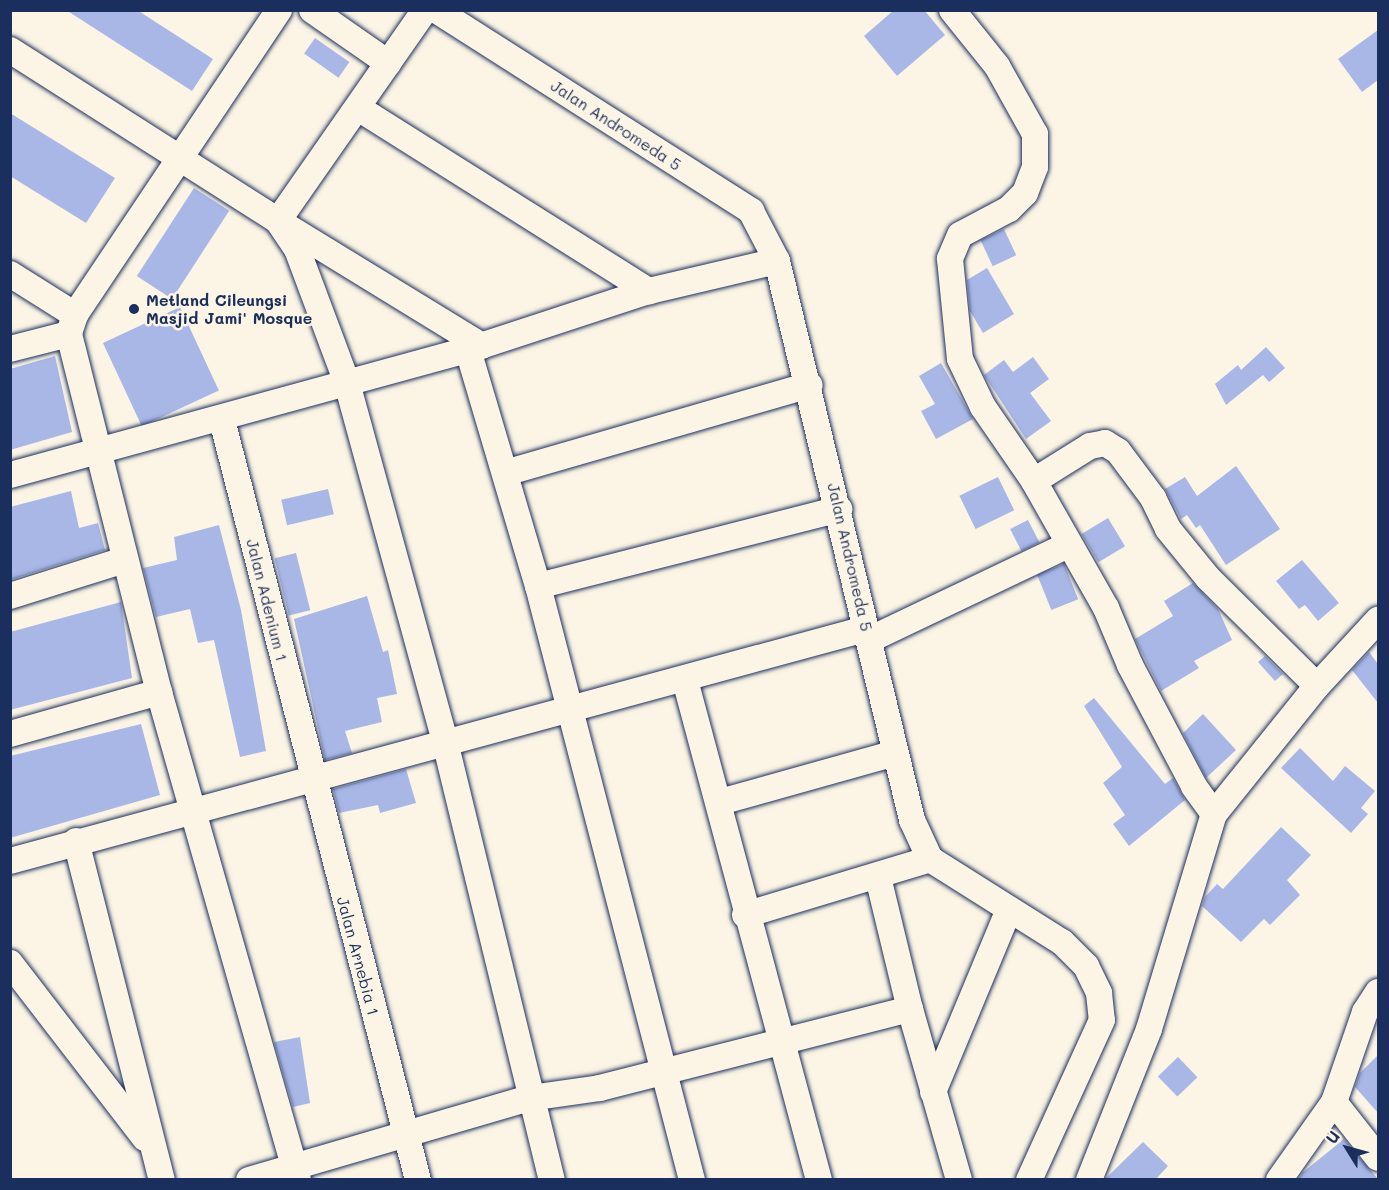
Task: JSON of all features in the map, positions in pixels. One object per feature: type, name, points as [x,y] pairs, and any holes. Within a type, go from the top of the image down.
[{"type":"street","points":[[10,349],[72,324],[279,10]]},
{"type":"street","points":[[312,10],[388,63]]},
{"type":"street","points":[[278,221],[425,10]]},
{"type":"street","name":"Jalan Andromeda 5","points":[[436,10],[751,211],[777,261],[810,385],[912,820],[930,859]]},
{"type":"street","points":[[952,10],[997,66],[1035,134],[1035,167],[1024,193],[1009,209],[960,235],[950,259],[960,359],[983,407],[1034,482],[1106,608],[1130,665],[1194,786],[1214,814]]},
{"type":"street","points":[[10,50],[183,158],[475,348],[505,473],[538,586],[568,712],[692,1179]]},
{"type":"street","points":[[358,108],[649,291]]},
{"type":"street","points":[[278,221],[308,274],[347,383],[446,746],[530,1098],[552,1179]]},
{"type":"street","points":[[10,475],[222,420],[475,348],[649,291],[777,261]]},
{"type":"street","points":[[10,274],[72,324],[124,560],[159,692],[195,808],[296,1173]]},
{"type":"street","points":[[505,473],[810,385]]},
{"type":"street","name":"Jalan Adenium 1","points":[[222,420],[312,780]]},
{"type":"street","points":[[1034,482],[1090,446],[1105,443],[1118,451],[1153,498],[1167,530],[1208,578],[1317,686]]},
{"type":"street","points":[[538,586],[839,509]]},
{"type":"street","points":[[10,861],[195,808],[446,746],[685,680],[867,634],[1068,545]]},
{"type":"street","points":[[10,596],[124,560]]},
{"type":"street","points":[[1089,1179],[1149,1029],[1214,814],[1317,686],[1378,620]]},
{"type":"street","points":[[685,680],[720,802],[745,915],[819,1179]]},
{"type":"street","points":[[10,734],[159,692]]},
{"type":"street","points":[[720,802],[895,753]]},
{"type":"street","name":"Jalan Arnebia 1","points":[[312,780],[418,1179]]},
{"type":"street","points":[[76,841],[151,1146],[162,1179]]},
{"type":"street","points":[[745,915],[878,877],[930,859],[1062,942],[1086,966],[1099,993],[1102,1020],[1029,1179]]},
{"type":"street","points":[[878,877],[910,1010],[959,1179]]},
{"type":"street","points":[[933,1092],[1009,909]]},
{"type":"street","points":[[10,963],[151,1146]]},
{"type":"street","points":[[1279,1179],[1334,1102],[1365,1012],[1378,992]]},
{"type":"street","points":[[249,1179],[296,1173],[404,1131],[530,1098],[663,1072],[910,1010]]},
{"type":"street","points":[[1334,1102],[1378,1158]]},
{"type":"building","points":[[66,10],[137,10],[213,59],[192,91]]},
{"type":"building","points":[[894,10],[924,10],[945,35],[897,76],[864,36]]},
{"type":"building","points":[[1378,30],[1378,80],[1362,92],[1338,59]]},
{"type":"building","points":[[315,38],[349,62],[339,78],[304,54]]},
{"type":"building","points":[[10,113],[115,178],[86,223],[10,176]]},
{"type":"building","points":[[194,188],[229,211],[172,299],[137,276]]},
{"type":"building","points":[[1004,229],[1016,255],[993,266],[980,240]]},
{"type":"building","points":[[987,268],[1014,314],[983,333],[970,311],[967,280]]},
{"type":"building","points":[[180,307],[219,390],[142,426],[103,343]]},
{"type":"building","points":[[1266,347],[1285,368],[1269,382],[1263,375],[1226,405],[1215,384],[1238,365],[1241,370]]},
{"type":"building","points":[[55,356],[72,432],[10,450],[10,369]]},
{"type":"building","points":[[1033,357],[1049,379],[1030,393],[1051,421],[1026,439],[984,375],[1004,360],[1013,372]]},
{"type":"building","points":[[941,363],[973,419],[936,439],[921,411],[935,404],[919,376]]},
{"type":"building","points":[[1236,466],[1280,529],[1226,565],[1200,525],[1196,528],[1187,515],[1181,519],[1165,489],[1185,477],[1197,496]]},
{"type":"building","points":[[998,477],[1014,510],[976,529],[959,496]]},
{"type":"building","points":[[328,489],[334,514],[287,525],[281,500]]},
{"type":"building","points":[[71,491],[79,528],[98,523],[105,550],[10,580],[10,507]]},
{"type":"building","points":[[1108,518],[1125,546],[1098,562],[1081,534]]},
{"type":"building","points":[[1028,520],[1039,542],[1022,551],[1010,529]]},
{"type":"building","points":[[219,525],[241,610],[266,751],[240,757],[214,640],[198,643],[190,609],[156,617],[143,568],[177,560],[174,537]]},
{"type":"building","points":[[296,553],[310,610],[289,616],[275,558]]},
{"type":"building","points":[[1302,560],[1339,603],[1318,621],[1305,605],[1299,609],[1276,581]]},
{"type":"building","points":[[1064,564],[1078,599],[1051,610],[1037,575]]},
{"type":"building","points":[[1193,583],[1218,609],[1232,640],[1194,661],[1199,668],[1161,691],[1135,639],[1173,616],[1164,601]]},
{"type":"building","points":[[367,596],[383,652],[388,650],[397,694],[377,698],[382,722],[345,731],[352,753],[325,760],[294,619]]},
{"type":"building","points":[[121,602],[132,678],[10,710],[10,632]]},
{"type":"building","points":[[1369,652],[1378,664],[1378,703],[1352,670]]},
{"type":"building","points":[[1265,656],[1283,674],[1275,681],[1258,662]]},
{"type":"building","points":[[1094,698],[1165,784],[1173,778],[1185,800],[1129,846],[1113,824],[1125,815],[1103,783],[1122,767],[1084,706]]},
{"type":"building","points":[[1203,714],[1236,750],[1206,778],[1183,733]]},
{"type":"building","points":[[141,724],[160,795],[10,838],[10,756]]},
{"type":"building","points":[[1300,748],[1333,781],[1345,766],[1375,791],[1361,808],[1368,814],[1351,833],[1281,768]]},
{"type":"building","points":[[406,769],[416,803],[380,813],[378,805],[339,813],[333,789]]},
{"type":"building","points":[[1281,827],[1311,855],[1287,880],[1300,895],[1270,925],[1264,919],[1241,942],[1202,906],[1205,897],[1217,884],[1223,889]]},
{"type":"building","points":[[300,1037],[310,1103],[293,1107],[274,1042]]},
{"type":"building","points":[[1378,1055],[1378,1113],[1355,1087],[1360,1073]]},
{"type":"building","points":[[1178,1057],[1197,1077],[1177,1097],[1158,1076]]},
{"type":"building","points":[[1344,1139],[1378,1179],[1298,1179],[1302,1173]]},
{"type":"building","points":[[1143,1142],[1168,1166],[1156,1179],[1105,1179]]},
{"type":"place","name":"Metland Cileungsi Masjid Jami' Mosque","points":[[134,309]]}]
